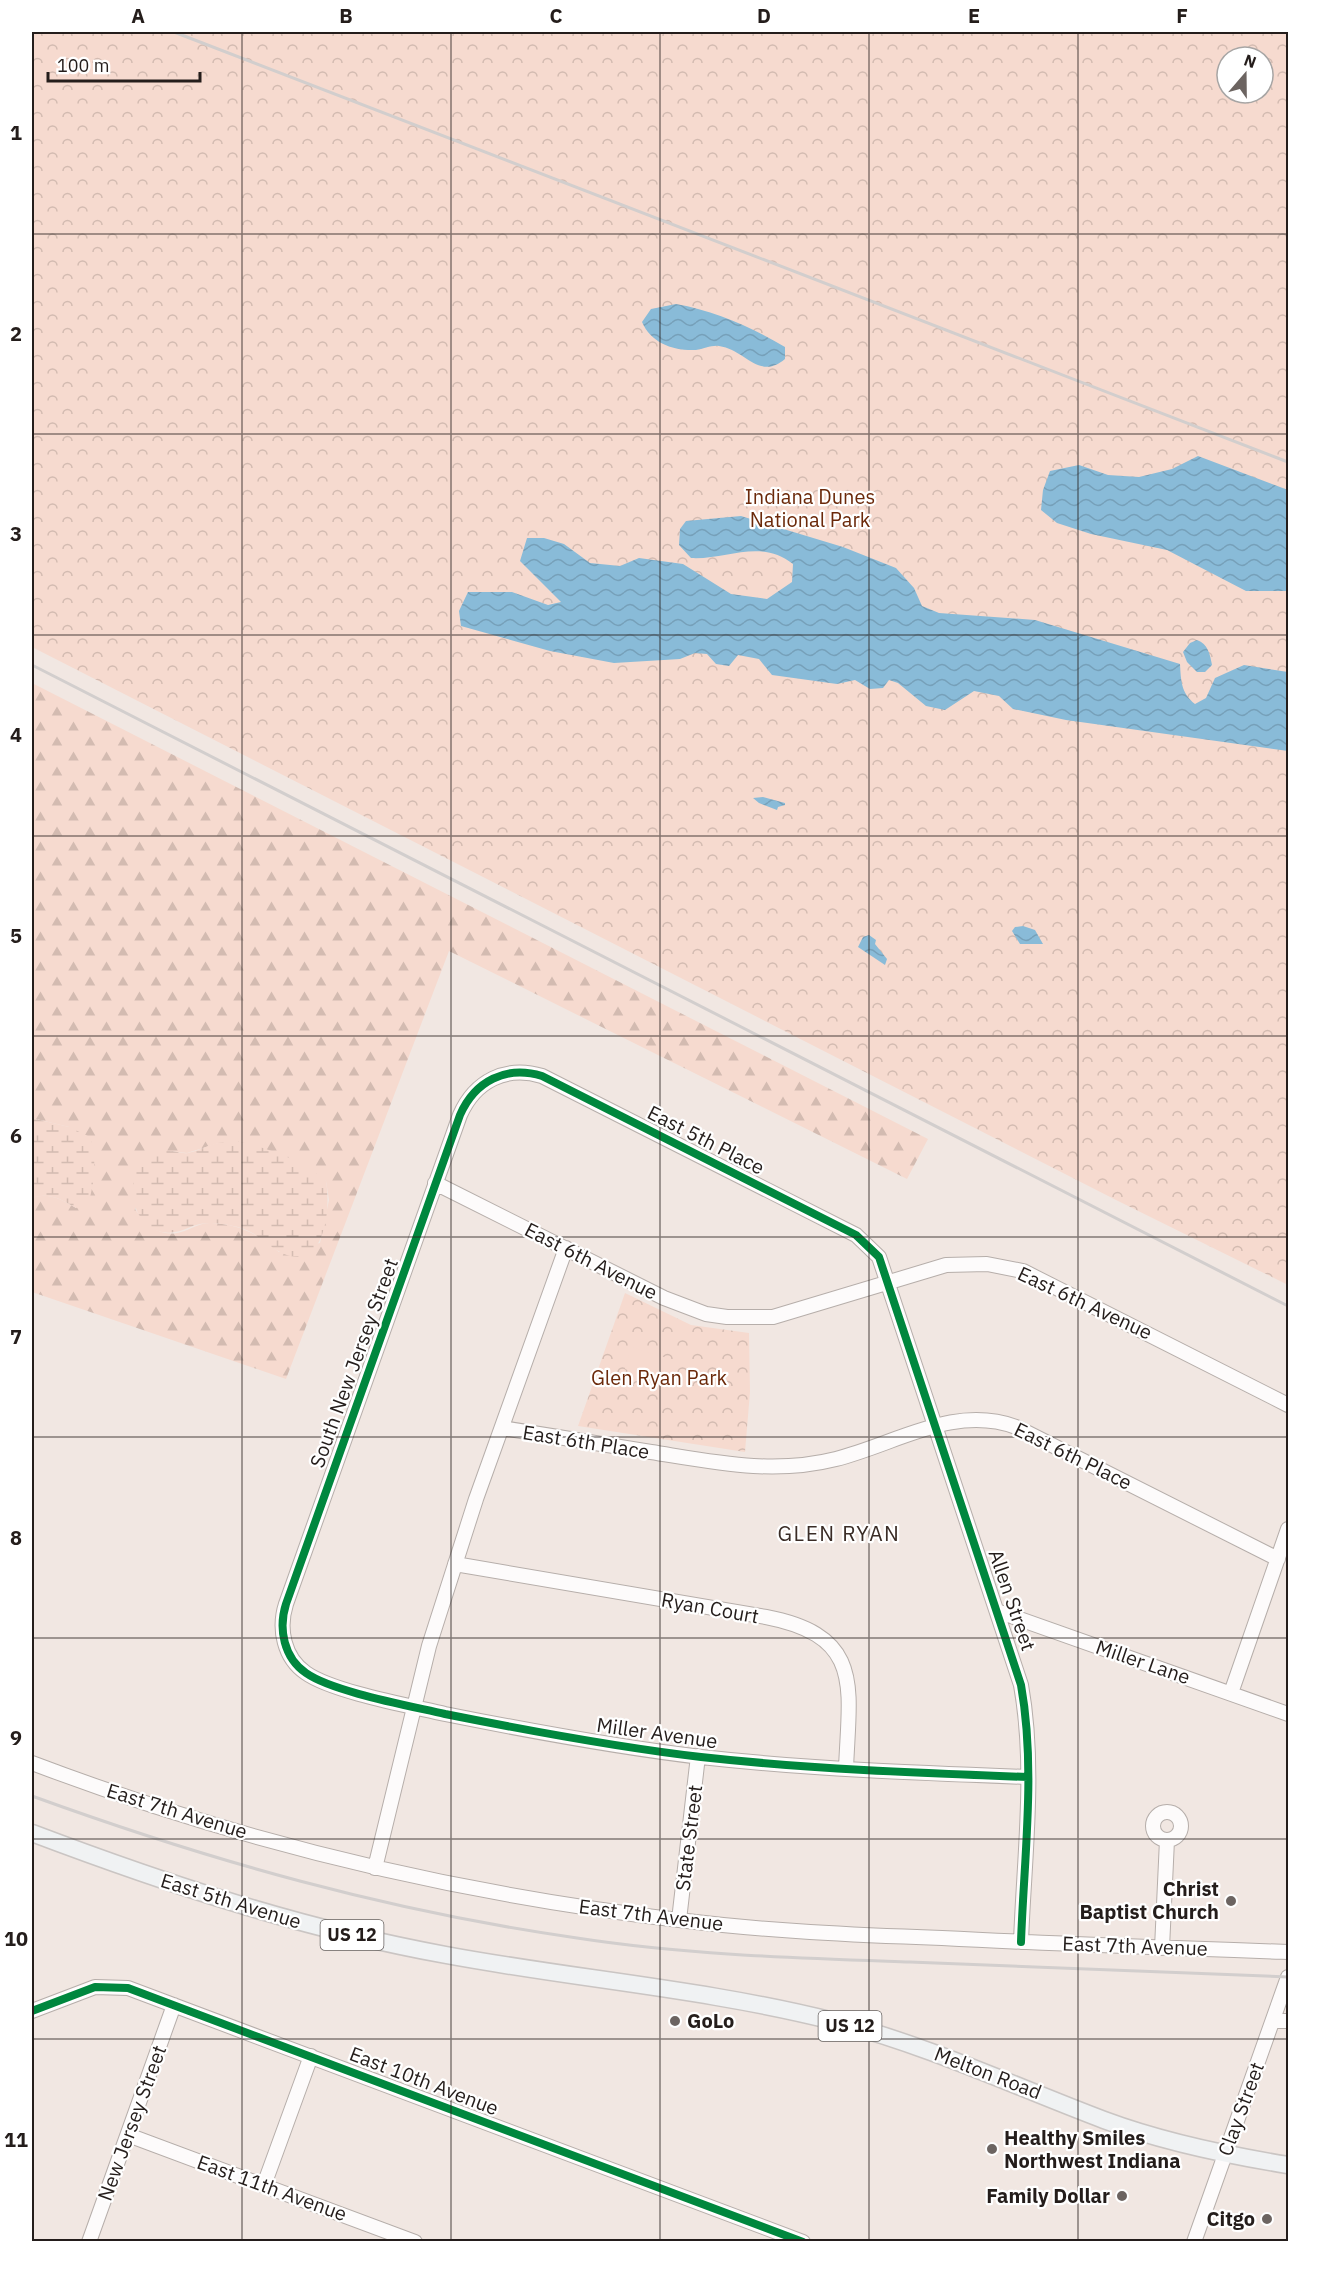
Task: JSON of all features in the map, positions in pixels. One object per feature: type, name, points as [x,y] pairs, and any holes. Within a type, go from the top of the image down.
[{"type":"main road","name":"East 5th Avenue","points":[[32,1833],[211,1898],[341,1933],[534,1971],[684,1991]]},
{"type":"main road","name":"Melton Road","points":[[684,1991],[778,2007],[877,2033],[995,2075],[1105,2120],[1225,2154],[1288,2165]]},
{"type":"street","name":"East 5th Place","points":[[484,1082],[497,1076],[520,1071],[532,1072],[555,1082],[856,1235],[874,1250],[882,1263],[887,1282]]},
{"type":"street","name":"South New Jersey Street","points":[[294,1662],[283,1634],[286,1604],[465,1103],[484,1082]]},
{"type":"street","name":"East 6th Avenue","points":[[435,1183],[684,1307],[727,1317],[773,1317],[936,1267],[966,1263],[1023,1270],[1288,1405]]},
{"type":"street","points":[[375,1868],[429,1646],[455,1564],[566,1248]]},
{"type":"street","name":"Allen Street","points":[[887,1282],[1022,1685],[1028,1777],[1021,1942]]},
{"type":"street","name":"East 6th Place","points":[[502,1428],[734,1466],[774,1468],[837,1459],[936,1426],[970,1418],[1001,1421],[1278,1559]]},
{"type":"street","points":[[1231,1693],[1288,1528]]},
{"type":"street","name":"Ryan Court","points":[[455,1564],[766,1617],[801,1625],[816,1632],[831,1646],[842,1664],[848,1682],[846,1769]]},
{"type":"street","name":"Miller Lane","points":[[997,1611],[1288,1714]]},
{"type":"street","name":"Miller Avenue","points":[[294,1662],[308,1675],[324,1683],[413,1707],[523,1729],[698,1756],[846,1769],[1028,1777]]},
{"type":"street","name":"State Street","points":[[679,1920],[698,1756]]},
{"type":"street","name":"East 7th Avenue","points":[[32,1763],[206,1821],[375,1868],[485,1892],[679,1920],[809,1932],[1288,1952]]},
{"type":"street","points":[[1162,1948],[1167,1840]]},
{"type":"street","name":"Clay Street","points":[[1194,2241],[1288,1977]]},
{"type":"street","name":"East 10th Avenue","points":[[32,2011],[83,1990],[106,1986],[128,1988],[803,2241]]},
{"type":"street","name":"New Jersey Street","points":[[89,2241],[174,2005]]},
{"type":"street","points":[[1273,2021],[1288,2021]]},
{"type":"street","points":[[264,2185],[311,2056]]},
{"type":"street","name":"East 11th Avenue","points":[[128,2134],[415,2241]]},
{"type":"green space","name":"Indiana Dunes National Park","points":[[32,32],[1288,32],[1288,1285],[1116,1200],[32,647]]},
{"type":"green space","points":[[32,683],[928,1139],[907,1179],[449,951],[286,1379],[32,1292],[32,1198],[54,1197],[76,1208],[69,1127],[32,1118]],"holes":[[[219,1143],[326,1181],[329,1200],[320,1243],[279,1252],[248,1231],[222,1224],[204,1224],[173,1233],[160,1232],[149,1225],[135,1209],[169,1151],[187,1153]]]},
{"type":"green space","points":[[32,1118],[69,1127],[90,1137],[94,1154],[94,1170],[88,1204],[76,1208],[54,1197],[32,1198]]},
{"type":"green space","points":[[221,1142],[241,1142],[286,1156],[326,1181],[326,1222],[316,1247],[307,1255],[295,1257],[280,1252],[248,1231],[223,1224],[202,1223],[180,1231],[158,1231],[146,1224],[138,1213],[133,1185],[138,1167],[149,1155],[169,1151],[188,1153]]},
{"type":"green space","name":"Glen Ryan Park","points":[[625,1293],[691,1325],[749,1333],[750,1392],[745,1452],[578,1426]]},
{"type":"green space","points":[[631,1347],[667,1358],[660,1380],[625,1369]]},
{"type":"water","points":[[676,304],[719,315],[759,333],[785,347],[785,359],[768,367],[760,366],[719,346],[687,350],[664,344],[651,335],[642,322],[651,309]]},
{"type":"water","points":[[1198,456],[1288,490],[1288,591],[1246,591],[1167,550],[1091,534],[1057,523],[1041,510],[1043,490],[1050,471],[1079,465],[1108,475],[1139,477],[1172,469]]},
{"type":"water","points":[[741,516],[843,547],[896,568],[914,588],[922,606],[939,613],[1035,620],[1180,664],[1184,691],[1195,704],[1206,698],[1215,678],[1244,665],[1288,672],[1288,751],[1066,720],[1013,709],[999,696],[974,691],[945,710],[926,706],[898,683],[889,680],[883,688],[870,689],[855,680],[837,684],[772,675],[759,659],[738,655],[729,666],[716,664],[707,654],[695,653],[680,659],[614,663],[550,651],[461,626],[459,611],[468,592],[512,592],[548,605],[561,602],[520,561],[527,538],[544,538],[564,544],[590,563],[620,566],[639,558],[683,564],[731,594],[767,599],[792,582],[793,564],[781,556],[756,551],[691,558],[679,545],[680,529],[686,521]]},
{"type":"water","points":[[1197,640],[1208,650],[1212,665],[1205,672],[1197,672],[1187,662],[1183,652],[1190,643]]},
{"type":"water","points":[[763,797],[785,803],[785,805],[778,807],[777,810],[753,798]]},
{"type":"water","points":[[1023,926],[1035,930],[1043,944],[1020,944],[1012,931],[1015,927]]},
{"type":"water","points":[[869,935],[876,940],[875,944],[887,959],[885,965],[858,947],[863,937]]},
{"type":"railway","points":[[174,32],[1288,462]]},
{"type":"railway","points":[[32,665],[1288,1306]]},
{"type":"railway","points":[[32,1796],[166,1842],[301,1881],[437,1914],[618,1944],[743,1955],[1288,1977]]},
{"type":"cycle path","points":[[1021,1942],[1028,1781],[1028,1749],[1021,1685],[879,1257],[856,1235],[542,1076],[516,1073],[504,1075],[483,1085],[466,1103],[460,1115],[286,1604],[283,1633],[288,1651],[298,1667],[318,1680],[373,1698],[541,1732],[669,1753],[782,1765],[905,1772],[1028,1777]]},
{"type":"cycle path","points":[[32,2011],[95,1987],[128,1988],[803,2242]]},
{"type":"place","name":"Christ Baptist Church","points":[[1231,1901]]},
{"type":"place","name":"GoLo","points":[[675,2021]]},
{"type":"place","name":"Healthy Smiles Northwest Indiana","points":[[992,2149]]},
{"type":"place","name":"Family Dollar","points":[[1122,2196]]},
{"type":"place","name":"Citgo","points":[[1267,2219]]},
{"type":"district","name":"GLEN RYAN","points":[[839,1534]]}]
